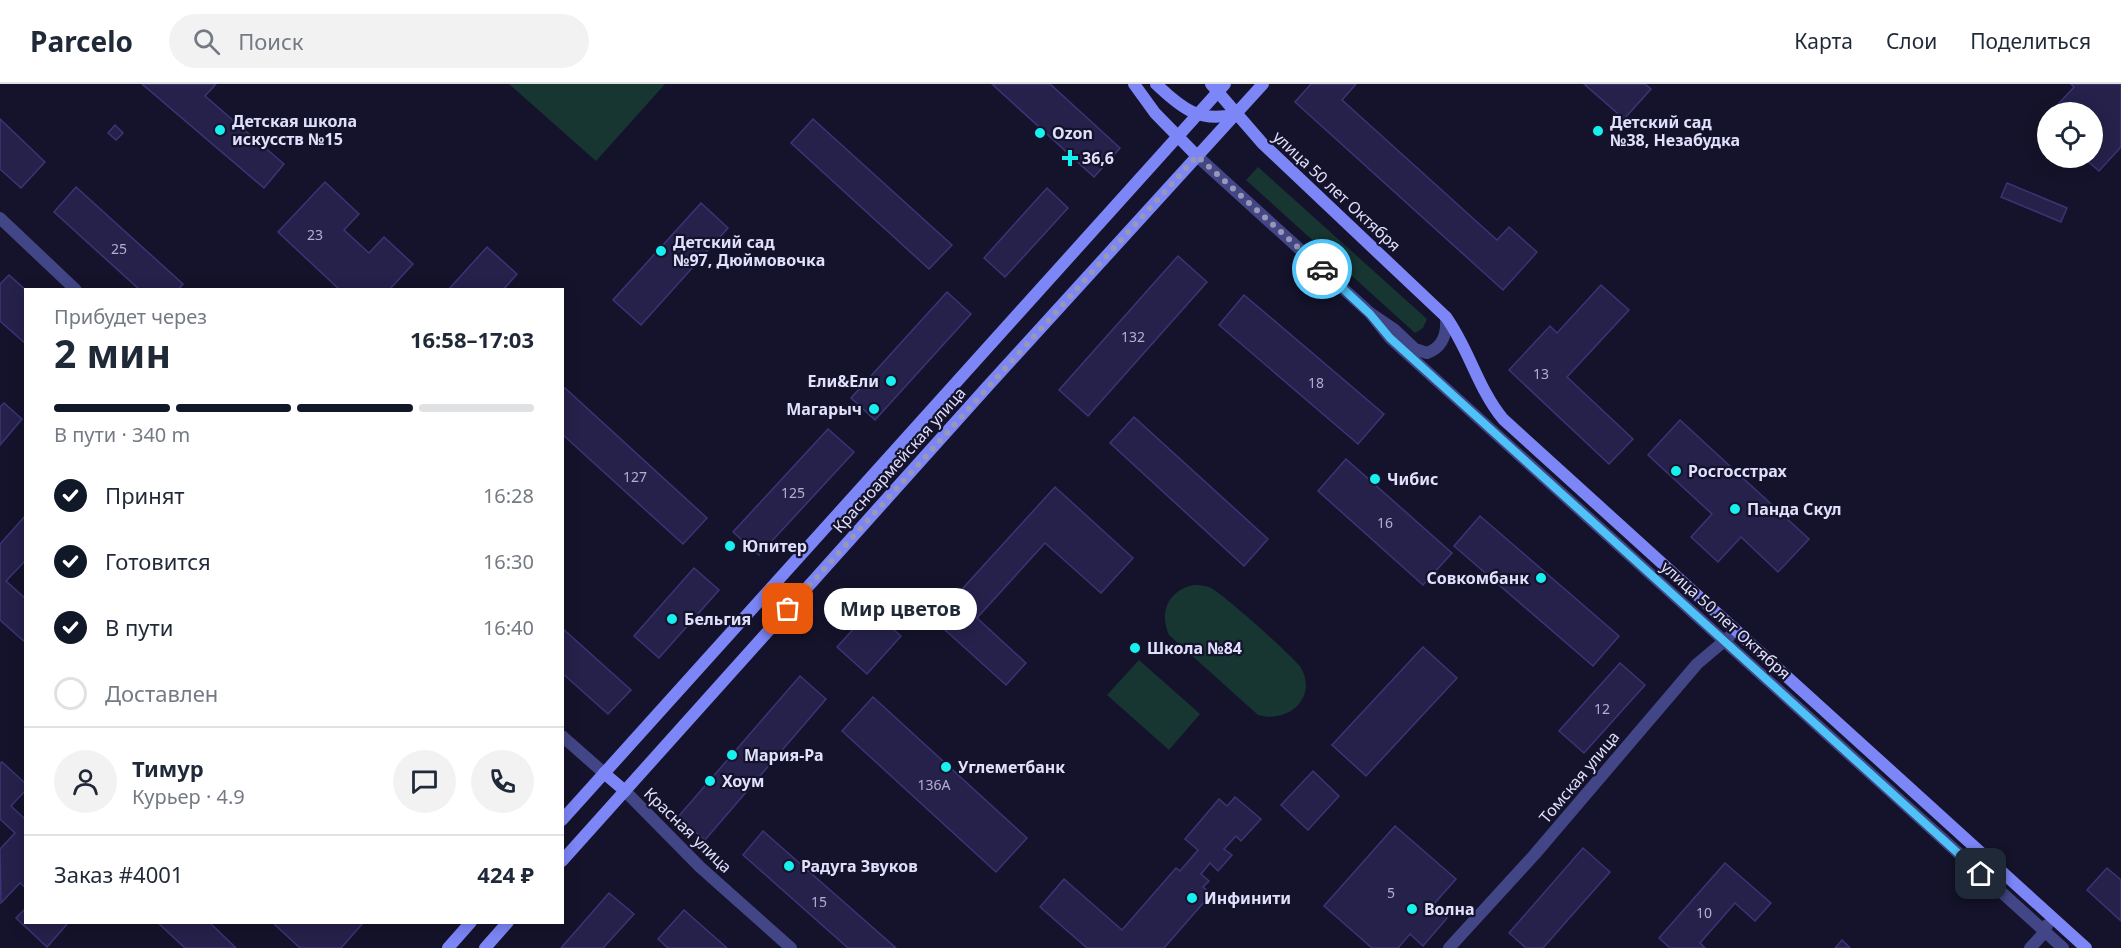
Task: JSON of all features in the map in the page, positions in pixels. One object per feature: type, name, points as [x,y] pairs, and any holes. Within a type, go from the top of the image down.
[{"type":"main road","name":"улица 50 лет Октября","points":[[1134,84],[1155,113],[1197,156]]},
{"type":"main road","points":[[1156,84],[1177,102],[1197,114],[1222,118],[1236,113]]},
{"type":"main road","name":"Красноармейская улица","points":[[564,859],[1263,84]]},
{"type":"main road","name":"улица 50 лет Октября","points":[[1218,87],[1236,113],[1263,144],[1446,317],[1457,333],[1493,408],[1503,419],[2086,948]]},
{"type":"main road","name":"Красноармейская улица","points":[[564,818],[1177,137],[1218,87]]},
{"type":"main road","name":"Красная улица","points":[[604,773],[625,791]]},
{"type":"main road","points":[[448,948],[469,924]]},
{"type":"main road","points":[[485,948],[506,924]]},
{"type":"street","name":"улица 50 лет Октября","points":[[1197,156],[1370,314],[1398,346],[2063,948]]},
{"type":"street","points":[[0,218],[74,288]]},
{"type":"street","name":"улица 50 лет Октября","points":[[1370,314],[1395,330],[1415,349],[1427,353],[1438,348],[1445,337],[1446,317]]},
{"type":"street","name":"Томская улица","points":[[1449,948],[1535,854],[1697,664],[1737,632]]},
{"type":"street","name":"Красная улица","points":[[564,738],[604,773]]},
{"type":"street","name":"Красная улица","points":[[625,791],[700,867],[791,948]]},
{"type":"street","points":[[2030,948],[2045,932],[2050,915]]},
{"type":"green space","points":[[509,84],[665,84],[596,161]]},
{"type":"green space","points":[[1258,167],[1427,319],[1423,328],[1415,333],[1246,180]]},
{"type":"green space","points":[[1193,585],[1206,586],[1218,592],[1296,662],[1301,668],[1306,689],[1297,706],[1280,716],[1258,715],[1169,635],[1165,618],[1168,604],[1177,592]]},
{"type":"green space","points":[[1139,660],[1200,714],[1169,750],[1107,695]]},
{"type":"building","name":"Детская школа искусств №15","points":[[142,84],[216,84],[205,96],[284,164],[264,188]]},
{"type":"building","points":[[992,84],[1050,84],[1120,148],[1094,177]]},
{"type":"building","points":[[1311,84],[1356,84],[1342,100],[1497,240],[1509,227],[1537,252],[1503,290],[1295,102]]},
{"type":"building","points":[[1584,84],[1645,84],[1651,89],[1624,119]]},
{"type":"building","points":[[2071,84],[2121,84],[2121,147],[2103,167],[2103,102],[2060,102],[2074,87]]},
{"type":"building","points":[[0,119],[45,162],[21,188],[0,169]]},
{"type":"building","points":[[813,119],[952,245],[929,269],[791,143]]},
{"type":"building","points":[[115,125],[123,133],[116,140],[108,133]]},
{"type":"building","points":[[325,182],[359,214],[344,230],[369,253],[384,237],[413,264],[391,288],[338,288],[278,232]]},
{"type":"building","points":[[2007,183],[2067,208],[2061,222],[2001,197]]},
{"type":"building","points":[[76,187],[183,284],[180,288],[138,288],[54,212]]},
{"type":"building","points":[[1047,188],[1068,208],[1005,277],[984,258]]},
{"type":"building","points":[[701,203],[728,228],[641,325],[613,300]]},
{"type":"building","points":[[487,247],[517,274],[505,288],[450,288]]},
{"type":"building","points":[[1178,256],[1207,282],[1088,416],[1059,390]]},
{"type":"building","points":[[9,275],[24,288],[24,342],[0,321],[0,284]]},
{"type":"building","points":[[1601,285],[1629,310],[1567,377],[1633,439],[1609,464],[1509,370],[1550,326],[1557,333]]},
{"type":"building","points":[[947,292],[971,314],[875,420],[851,398]]},
{"type":"building","points":[[1244,295],[1384,414],[1358,444],[1219,325]]},
{"type":"building","points":[[564,389],[707,518],[683,544],[564,436]]},
{"type":"building","points":[[4,403],[22,419],[0,445],[0,407]]},
{"type":"building","points":[[1134,417],[1268,539],[1244,566],[1110,443]]},
{"type":"building","points":[[1680,420],[1809,539],[1778,572],[1741,537],[1718,562],[1691,537],[1712,514],[1648,455]]},
{"type":"building","points":[[828,429],[854,452],[759,555],[733,532]]},
{"type":"building","points":[[1346,459],[1452,553],[1423,585],[1318,491]]},
{"type":"building","points":[[1055,487],[1133,558],[1101,593],[1045,543],[977,618],[1026,663],[1006,685],[934,620]]},
{"type":"building","points":[[1480,516],[1619,636],[1593,666],[1454,546]]},
{"type":"building","points":[[24,517],[24,562],[6,581],[24,597],[24,641],[0,620],[0,544]]},
{"type":"building","points":[[694,568],[719,590],[659,658],[634,636]]},
{"type":"building","points":[[871,610],[901,636],[867,674],[837,647]]},
{"type":"building","points":[[564,630],[631,690],[608,714],[564,675]]},
{"type":"building","points":[[1423,647],[1457,678],[1366,776],[1332,745]]},
{"type":"building","points":[[1620,663],[1645,685],[1584,753],[1559,731]]},
{"type":"building","points":[[800,676],[826,699],[705,840],[678,817]]},
{"type":"building","points":[[873,697],[1027,838],[996,872],[842,731]]},
{"type":"building","points":[[2,762],[24,782],[24,792],[11,806],[24,818],[24,886],[20,883],[1,903],[0,849],[15,833],[0,819],[0,763]]},
{"type":"building","points":[[1313,771],[1339,796],[1308,830],[1281,805]]},
{"type":"building","points":[[1235,797],[1261,819],[1241,841],[1236,836],[1224,849],[1232,855],[1218,871],[1210,863],[1201,874],[1209,881],[1203,887],[1211,894],[1164,948],[1087,948],[1040,907],[1064,879],[1122,930],[1176,868],[1180,871],[1198,850],[1185,839],[1219,799],[1227,806]]},
{"type":"building","points":[[1395,826],[1456,879],[1433,905],[1447,918],[1423,946],[1410,934],[1398,948],[1372,948],[1324,906]]},
{"type":"building","points":[[763,831],[896,948],[848,948],[743,855]]},
{"type":"building","points":[[1583,848],[1610,872],[1543,948],[1526,948],[1509,933]]},
{"type":"building","points":[[1725,863],[1771,903],[1755,921],[1735,903],[1700,943],[1705,948],[1670,948],[1659,938]]},
{"type":"building","points":[[2107,868],[2121,880],[2121,921],[2087,890]]},
{"type":"building","points":[[609,893],[634,914],[603,948],[561,948]]},
{"type":"building","points":[[24,910],[24,924],[67,924],[47,947],[16,918]]},
{"type":"building","points":[[684,910],[727,948],[668,948],[658,939]]},
{"type":"building","points":[[159,924],[211,924],[236,948],[185,948]]},
{"type":"building","points":[[274,924],[362,924],[341,948],[300,948]]},
{"type":"building","points":[[1842,940],[1850,948],[1835,948]]},
{"type":"way so far","points":[[788,609],[1197,156],[1322,269]]},
{"type":"place","name":"Детская школа искусств №15","points":[[220,130]]},
{"type":"place","name":"Детский сад №38, Незабудка","points":[[1598,131]]},
{"type":"place","name":"Ozon","points":[[1040,133]]},
{"type":"place","name":"36,6","points":[[1070,158]]},
{"type":"place","name":"Детский сад №97, Дюймовочка","points":[[661,251]]},
{"type":"place","name":"Ели&Ели","points":[[891,381]]},
{"type":"place","name":"Магарыч","points":[[874,409]]},
{"type":"place","name":"Росгосстрах","points":[[1676,471]]},
{"type":"place","name":"Чибис","points":[[1375,479]]},
{"type":"place","name":"Панда Скул","points":[[1735,509]]},
{"type":"place","name":"Юпитер","points":[[730,546]]},
{"type":"place","name":"Совкомбанк","points":[[1541,578]]},
{"type":"place","name":"Мир цветов","points":[[788,609]]},
{"type":"place","name":"Бельгия","points":[[672,619]]},
{"type":"place","name":"Школа №84","points":[[1135,648]]},
{"type":"place","name":"Мария-Ра","points":[[732,755]]},
{"type":"place","name":"Углеметбанк","points":[[946,767]]},
{"type":"place","name":"Хоум","points":[[710,781]]},
{"type":"place","name":"Радуга Звуков","points":[[789,866]]},
{"type":"place","name":"Инфинити","points":[[1192,898]]},
{"type":"place","name":"Волна","points":[[1412,909]]},
{"type":"route","points":[[1322,269],[1370,314],[1390,338],[1981,874]]}]
